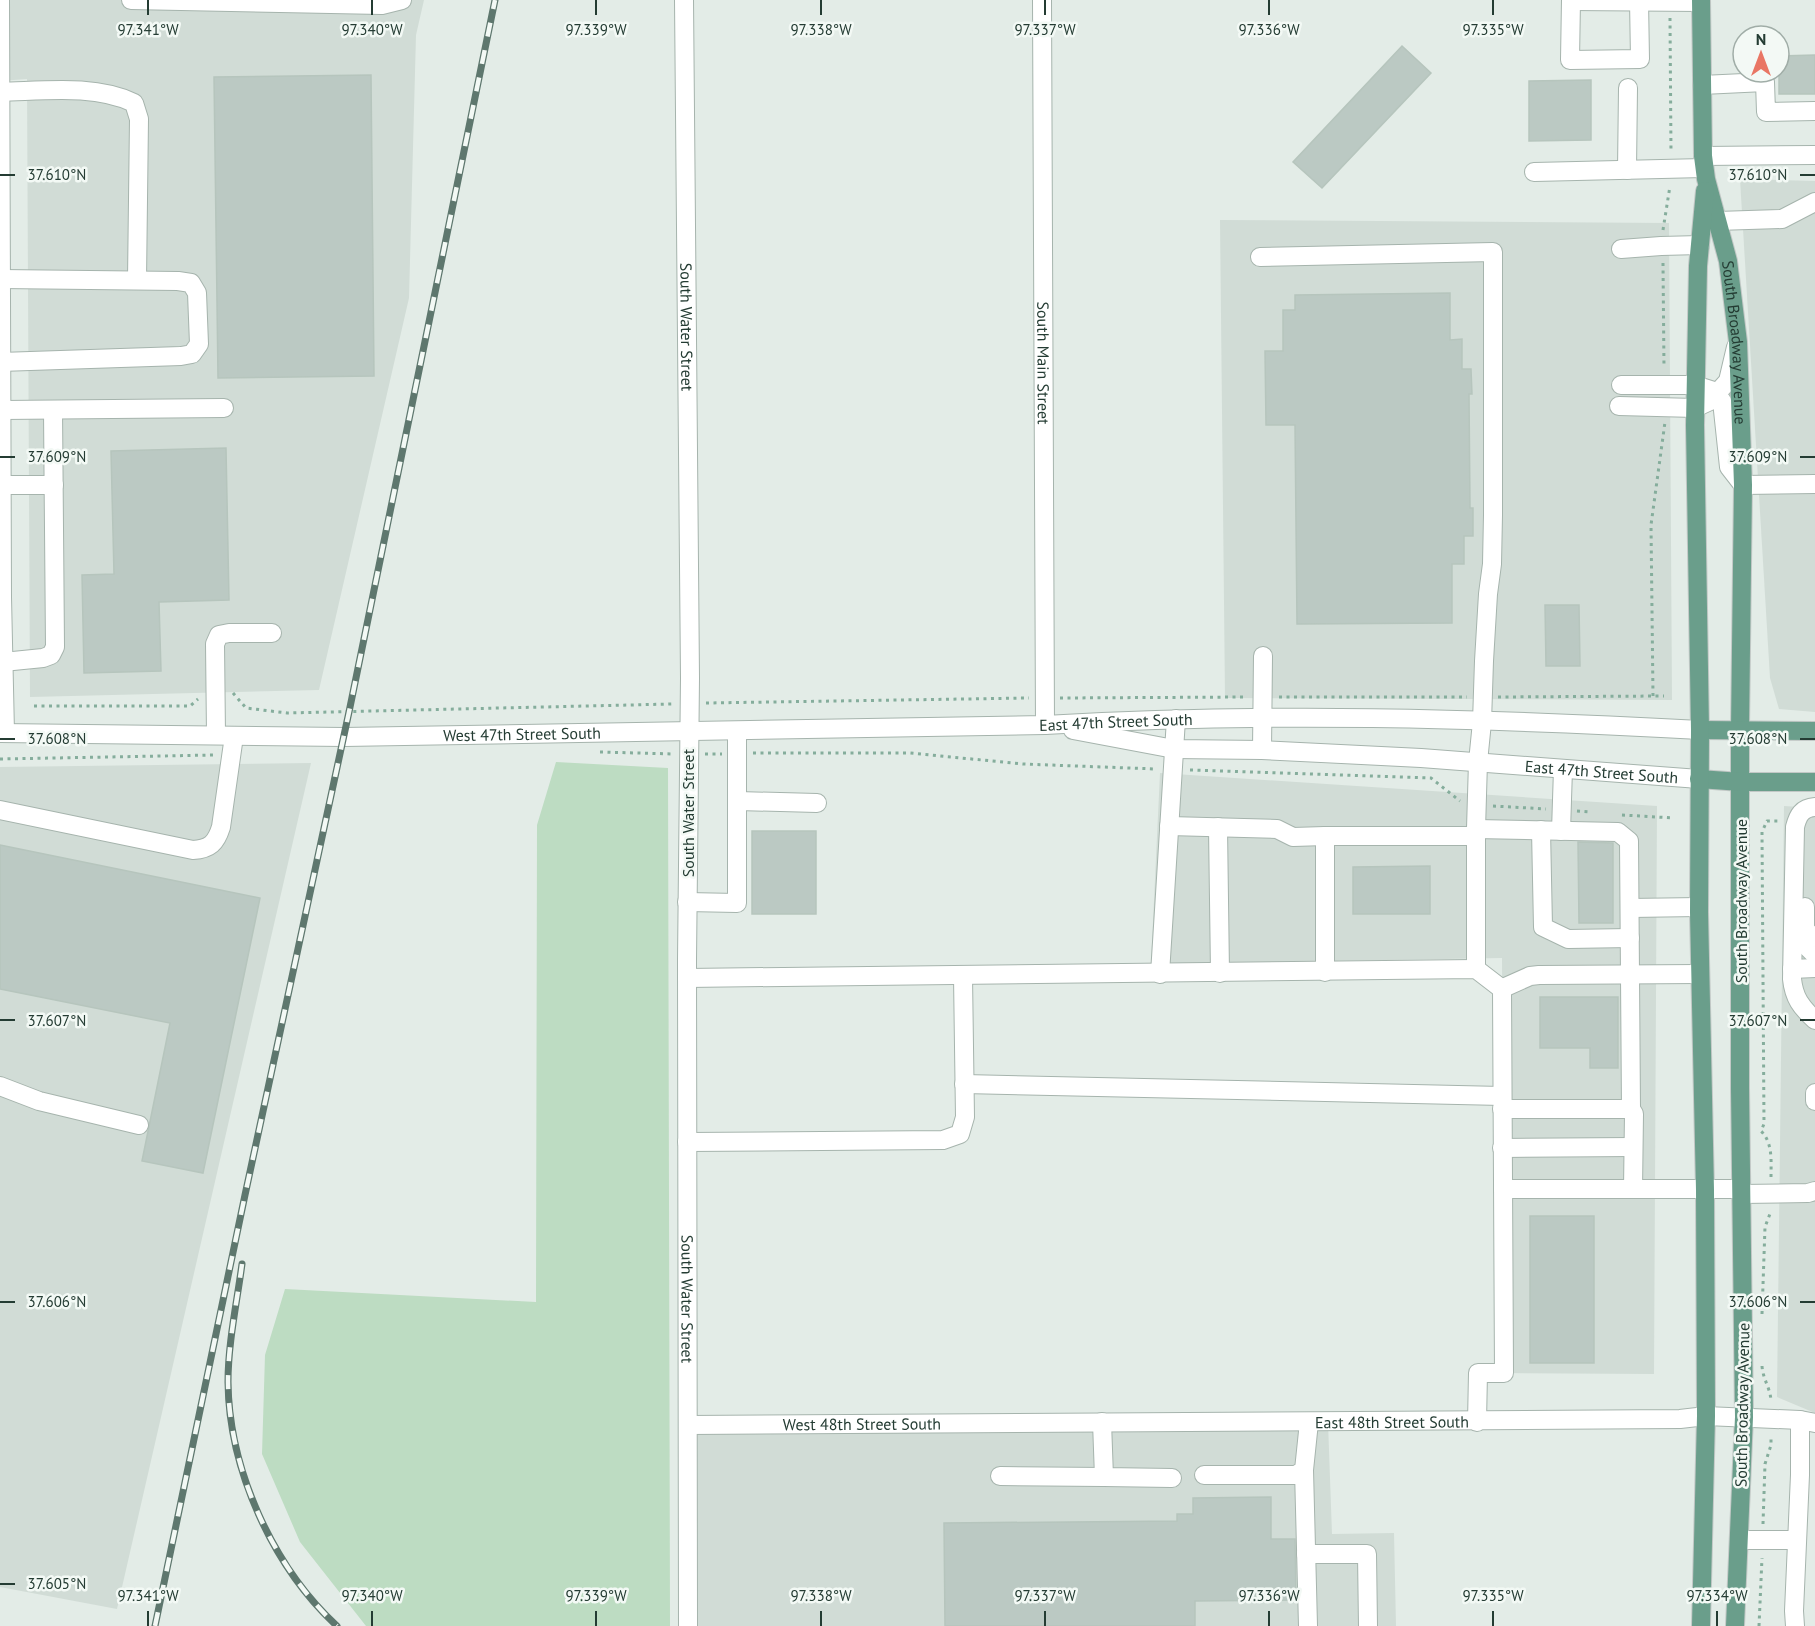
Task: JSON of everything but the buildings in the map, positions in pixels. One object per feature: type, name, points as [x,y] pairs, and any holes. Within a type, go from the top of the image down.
[{"type":"main road","name":"South Broadway Avenue","points":[[1701,1],[1704,168],[1695,385],[1700,729],[1699,907],[1705,1190],[1706,1416],[1701,1626]]},
{"type":"main road","name":"South Broadway Avenue","points":[[1704,168],[1728,261],[1738,342],[1743,485],[1740,730],[1744,1418],[1735,1626]]},
{"type":"main road","name":"East 47th Street South","points":[[1700,729],[1815,731]]},
{"type":"main road","name":"East 47th Street South","points":[[1699,778],[1741,782],[1815,783]]},
{"type":"street","points":[[0,0],[2,733]]},
{"type":"street","points":[[131,0],[382,5],[402,0]]},
{"type":"street","name":"South Water Street","points":[[684,0],[688,232],[688,1626]]},
{"type":"street","name":"South Main Street","points":[[1042,0],[1045,725]]},
{"type":"street","points":[[1639,1],[1640,59],[1570,60],[1571,1],[1639,1],[1670,2],[1701,1]]},
{"type":"street","points":[[1702,85],[1765,82],[1766,112],[1815,111]]},
{"type":"street","points":[[1627,170],[1628,88]]},
{"type":"street","points":[[1,92],[97,91],[119,96],[134,103],[139,119],[137,280]]},
{"type":"street","points":[[1534,172],[1704,168],[1815,155]]},
{"type":"street","points":[[1717,220],[1782,219],[1815,202]]},
{"type":"street","points":[[1622,249],[1700,245]]},
{"type":"street","points":[[1260,257],[1493,252],[1493,515],[1478,762],[1476,969]]},
{"type":"street","points":[[1,271],[191,283],[197,293],[199,344],[192,354],[181,356],[1,362]]},
{"type":"street","points":[[1619,406],[1695,408],[1710,401],[1728,381],[1738,342]]},
{"type":"street","points":[[1622,385],[1705,387],[1722,401],[1729,467],[1743,485],[1815,484]]},
{"type":"street","points":[[2,410],[224,408]]},
{"type":"street","points":[[3,662],[44,658],[51,655],[55,647],[53,410]]},
{"type":"street","points":[[2,485],[54,485]]},
{"type":"street","points":[[0,810],[193,850],[206,849],[216,841],[221,827],[231,755],[216,695],[215,644],[219,635],[229,633],[272,633]]},
{"type":"street","points":[[1262,750],[1263,656]]},
{"type":"street","name":"East 47th Street South","points":[[1045,725],[1176,718],[1262,717],[1482,722],[1527,720],[1700,729]]},
{"type":"street","points":[[1160,974],[1176,718]]},
{"type":"street","name":"East 47th Street South","points":[[1045,725],[1174,749],[1262,750],[1478,762],[1699,778]]},
{"type":"street","name":"West 47th Street South","points":[[2,733],[344,737],[1045,725]]},
{"type":"street","points":[[687,902],[737,903],[737,731]]},
{"type":"street","points":[[1561,831],[1563,769]]},
{"type":"street","points":[[738,801],[818,803]]},
{"type":"street","points":[[1815,807],[1804,810],[1798,817],[1795,827],[1792,969],[1793,992],[1797,1001],[1815,1020]]},
{"type":"street","points":[[1169,826],[1277,829],[1293,837],[1540,830],[1618,832],[1624,835],[1629,841],[1631,1109],[1634,1114],[1633,1190]]},
{"type":"street","points":[[1218,827],[1220,973]]},
{"type":"street","points":[[1540,830],[1543,927],[1568,939],[1630,938]]},
{"type":"street","points":[[1325,836],[1325,972]]},
{"type":"street","points":[[1795,855],[1805,869],[1810,934],[1807,947],[1815,955]]},
{"type":"street","points":[[1630,908],[1699,907]]},
{"type":"street","points":[[1792,969],[1815,968]]},
{"type":"street","points":[[687,978],[1476,969],[1501,988]]},
{"type":"street","points":[[1501,988],[1530,976],[1539,975],[1700,974]]},
{"type":"street","points":[[687,1142],[943,1140],[960,1134],[964,1117],[963,976]]},
{"type":"street","points":[[1477,1422],[1478,1373],[1504,1373],[1501,988]]},
{"type":"street","points":[[964,1084],[1502,1102],[1631,1109]]},
{"type":"street","points":[[0,1086],[39,1101],[139,1125]]},
{"type":"street","points":[[1815,1093],[1815,1101]]},
{"type":"street","points":[[1502,1148],[1633,1147]]},
{"type":"street","points":[[1503,1189],[1815,1189]]},
{"type":"street","name":"East 48th Street South","points":[[1038,1422],[1477,1422],[1680,1419],[1706,1416],[1808,1421]]},
{"type":"street","points":[[1795,1626],[1797,1540],[1808,1448],[1808,1421]]},
{"type":"street","name":"West 48th Street South","points":[[688,1425],[1038,1422]]},
{"type":"street","points":[[1102,1422],[1104,1477]]},
{"type":"street","points":[[1308,1626],[1304,1470],[1309,1422]]},
{"type":"street","points":[[1204,1475],[1296,1475],[1304,1470]]},
{"type":"street","points":[[1000,1476],[1172,1478]]},
{"type":"street","points":[[1739,1540],[1797,1540]]},
{"type":"street","points":[[1306,1554],[1367,1554],[1368,1626]]},
{"type":"path","points":[[1665,385],[1663,224],[1671,182],[1670,2]]},
{"type":"path","points":[[1653,696],[1651,525],[1665,430],[1665,407]]},
{"type":"path","points":[[34,706],[190,706],[201,697],[234,693],[246,708],[287,713],[1045,698],[1664,696]]},
{"type":"path","points":[[596,752],[910,753],[1023,764],[1431,778],[1461,802],[1594,813]]},
{"type":"path","points":[[0,759],[231,755]]},
{"type":"path","points":[[1616,814],[1674,818]]},
{"type":"path","points":[[1762,1316],[1765,1227],[1771,1210],[1772,1152],[1761,1131],[1764,1124],[1762,832],[1767,821],[1788,820]]},
{"type":"path","points":[[1759,1626],[1765,1464],[1771,1445],[1771,1392],[1763,1378],[1762,1359]]},
{"type":"shaded area","points":[[0,0],[424,0],[416,35],[409,298],[319,690],[30,697],[27,79],[0,81]]},
{"type":"shaded area","points":[[1740,179],[1815,181],[1815,712],[1779,709],[1770,678]]},
{"type":"shaded area","points":[[1220,220],[1669,223],[1672,700],[1225,698]]},
{"type":"shaded area","points":[[311,763],[117,1609],[0,1587],[0,767]]},
{"type":"shaded area","points":[[1160,773],[1657,806],[1654,1374],[1504,1373],[1502,958],[1151,964]]},
{"type":"shaded area","points":[[1784,806],[1815,808],[1815,1413],[1777,1397]]},
{"type":"shaded area","points":[[1328,1422],[1332,1534],[1394,1533],[1396,1626],[688,1626],[688,1425]]},
{"type":"green space","points":[[556,762],[668,768],[670,1626],[366,1626],[300,1542],[262,1454],[265,1355],[285,1289],[536,1302],[537,825]]},
{"type":"railway","points":[[155,1626],[349,712],[495,0]]},
{"type":"railway","points":[[242,1264],[228,1367],[230,1415],[236,1449],[259,1515],[275,1546],[293,1575],[337,1626]]}]
